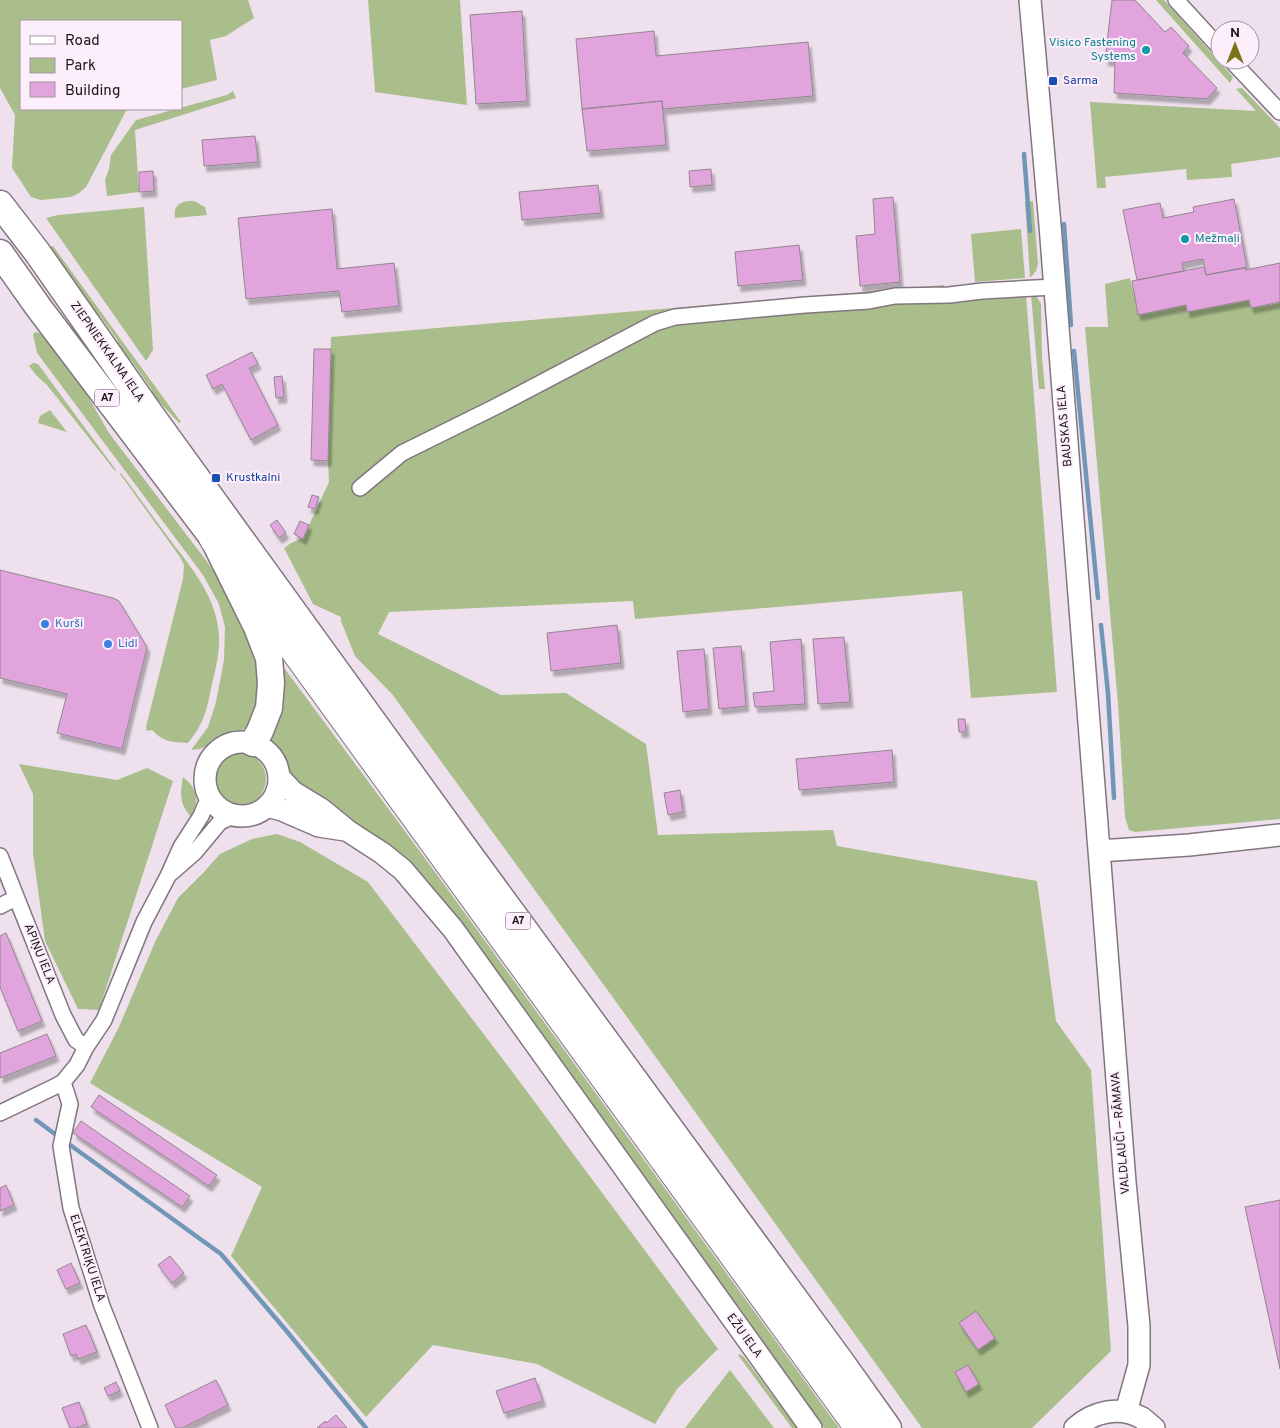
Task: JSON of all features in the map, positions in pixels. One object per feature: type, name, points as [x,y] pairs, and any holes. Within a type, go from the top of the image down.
[{"type":"highway","name":"ZIEPNIEKKALNA IELA","points":[[0,204],[15,222],[151,415],[468,854],[887,1427]]},
{"type":"highway","name":"A7","points":[[2,255],[39,308],[213,538],[859,1428]]},
{"type":"highway","points":[[213,538],[257,628],[269,658],[271,682],[269,708],[253,743]]},
{"type":"main road","name":"BAUSKAS IELA","points":[[1030,0],[1099,851]]},
{"type":"main road","points":[[245,741],[253,743],[270,754],[276,765],[279,777],[274,798],[258,812],[247,815],[232,816],[220,810],[210,798],[205,786],[208,764],[214,753],[234,742],[245,741]]},
{"type":"main road","name":"EŽU IELA","points":[[279,777],[293,792],[321,809],[348,831],[382,853],[403,870],[453,929],[811,1428]]},
{"type":"main road","points":[[267,806],[282,810],[319,826],[348,831]]},
{"type":"main road","points":[[1099,851],[1189,845],[1280,835]]},
{"type":"main road","name":"VALDLAUČI — RĀMAVA","points":[[1099,851],[1125,1182],[1139,1326],[1139,1365],[1126,1412]]},
{"type":"main road","points":[[1075,1428],[1093,1415],[1109,1411],[1126,1412],[1141,1418],[1154,1428]]},
{"type":"street","points":[[1176,0],[1210,37]]},
{"type":"street","points":[[1240,70],[1280,112]]},
{"type":"street","points":[[360,488],[402,453],[655,323],[675,317],[870,301],[895,296],[949,295],[1054,287]]},
{"type":"street","points":[[0,1113],[54,1087],[62,1082],[77,1065],[86,1047],[104,1020],[128,958],[180,847],[201,816],[210,798]]},
{"type":"street","points":[[168,876],[195,852],[220,822],[232,816]]},
{"type":"street","name":"APIŅU IELA","points":[[0,856],[63,1015],[76,1040],[86,1047]]},
{"type":"street","points":[[0,906],[16,898]]},
{"type":"street","name":"ELEKTRIĶU IELA","points":[[62,1082],[70,1104],[62,1146],[71,1208],[102,1306],[150,1428]]},
{"type":"green space","points":[[0,0],[248,0],[254,18],[226,36],[210,40],[217,80],[182,89],[182,20],[20,20],[20,110],[126,110],[86,187],[71,197],[41,200],[31,197],[12,168],[15,115],[0,88]]},
{"type":"green space","points":[[368,0],[460,0],[467,105],[375,92]]},
{"type":"green space","points":[[1156,0],[1164,0],[1210,51],[1210,61]]},
{"type":"green space","points":[[1218,70],[1227,70],[1233,77],[1230,83]]},
{"type":"green space","points":[[1242,88],[1280,128],[1280,157],[1231,164],[1232,177],[1187,180],[1186,169],[1105,177],[1106,188],[1097,188],[1090,102],[1256,111],[1236,89]]},
{"type":"green space","points":[[233,91],[236,98],[135,130],[139,192],[107,196],[105,180],[111,155],[136,120],[172,110],[182,110],[182,107],[227,95]]},
{"type":"green space","points":[[194,201],[205,207],[207,215],[175,218],[175,209],[179,204]]},
{"type":"green space","points":[[1033,201],[1038,264],[1036,271],[1030,278],[1025,202]]},
{"type":"green space","points":[[144,207],[153,350],[146,361],[46,218],[58,215]]},
{"type":"green space","points":[[1021,229],[1025,278],[975,282],[971,234]]},
{"type":"green space","points":[[53,246],[181,422],[179,423],[151,393],[152,390],[130,359],[127,360],[117,348],[118,341],[100,316],[95,318],[47,248]]},
{"type":"green space","points":[[1130,278],[1139,315],[1186,305],[1187,312],[1249,300],[1251,308],[1280,303],[1280,819],[1135,832],[1129,830],[1125,817],[1118,704],[1085,327],[1108,327],[1105,284]]},
{"type":"green space","points":[[944,285],[945,300],[1026,295],[1057,692],[971,698],[962,591],[635,619],[633,601],[389,612],[378,634],[501,695],[566,693],[646,744],[658,835],[833,830],[837,846],[1037,881],[1056,1021],[1091,1070],[1111,1351],[1032,1428],[922,1428],[392,694],[355,656],[341,617],[313,604],[284,548],[303,538],[329,482],[331,337]]},
{"type":"green space","points":[[1031,294],[1037,297],[1041,304],[1045,389],[1039,389]]},
{"type":"green space","points":[[36,332],[42,334],[50,341],[82,386],[109,433],[227,588],[253,643],[262,684],[251,724],[244,729],[200,749],[191,750],[208,727],[216,702],[224,660],[225,627],[219,604],[203,575],[37,353],[33,334]]},
{"type":"green space","points":[[33,363],[38,364],[115,471],[47,385],[29,366]]},
{"type":"green space","points":[[50,410],[67,432],[38,423],[40,416]]},
{"type":"green space","points":[[121,473],[195,573],[208,596],[217,621],[219,635],[218,653],[209,701],[202,722],[188,743],[172,742],[164,739],[152,730],[147,731],[146,727],[183,579],[184,565]]},
{"type":"green space","points":[[279,661],[427,861],[839,1428],[824,1428],[421,876],[302,789],[291,775],[282,754],[271,739],[274,731]]},
{"type":"green space","points":[[240,753],[250,755],[258,761],[264,769],[266,779],[264,789],[258,797],[250,803],[240,805],[230,803],[222,797],[216,789],[214,779],[216,769],[222,761],[230,755]]},
{"type":"green space","points":[[19,764],[117,780],[147,768],[173,781],[99,1010],[78,1009],[45,941],[33,853],[33,794]]},
{"type":"green space","points":[[183,777],[192,786],[196,795],[196,806],[192,818],[185,808],[182,799]]},
{"type":"green space","points":[[277,834],[300,842],[368,882],[511,1070],[718,1349],[677,1389],[655,1424],[537,1364],[433,1345],[366,1417],[231,1256],[262,1187],[90,1083],[119,1027],[155,942],[178,898],[220,854],[252,839]]},
{"type":"green space","points":[[739,1354],[744,1357],[797,1428],[792,1428]]},
{"type":"green space","points":[[730,1370],[774,1428],[685,1428]]},
{"type":"building","name":"Visico Fastening Systems","points":[[1112,0],[1135,0],[1165,32],[1171,27],[1189,46],[1183,53],[1217,88],[1207,99],[1114,93],[1115,61],[1105,60]]},
{"type":"building","points":[[522,11],[527,101],[476,104],[470,15]]},
{"type":"building","points":[[654,31],[656,56],[808,42],[813,96],[663,109],[662,101],[582,109],[576,39]]},
{"type":"building","points":[[662,101],[666,145],[587,151],[582,109]]},
{"type":"building","points":[[255,136],[258,162],[204,166],[202,140]]},
{"type":"building","points":[[711,169],[712,185],[690,187],[689,171]]},
{"type":"building","points":[[153,171],[154,191],[139,192],[139,172]]},
{"type":"building","points":[[598,185],[601,213],[522,220],[519,192]]},
{"type":"building","points":[[893,197],[900,282],[860,286],[856,236],[875,234],[873,199]]},
{"type":"building","name":"Mežmaļi","points":[[1234,199],[1247,267],[1206,275],[1203,259],[1182,263],[1184,271],[1137,280],[1123,210],[1160,203],[1163,218],[1194,212],[1193,207]]},
{"type":"building","points":[[332,209],[337,269],[394,263],[399,306],[342,312],[339,291],[246,299],[238,218]]},
{"type":"building","points":[[799,245],[803,280],[738,286],[735,252]]},
{"type":"building","points":[[1280,263],[1280,302],[1251,308],[1249,300],[1187,312],[1186,305],[1138,315],[1132,281],[1204,267],[1206,275]]},
{"type":"building","points":[[314,349],[331,349],[328,461],[311,460]]},
{"type":"building","points":[[252,352],[258,364],[249,368],[278,425],[251,440],[222,384],[213,389],[206,375]]},
{"type":"building","points":[[282,376],[284,397],[276,398],[274,377]]},
{"type":"building","points":[[312,495],[319,497],[315,509],[308,507]]},
{"type":"building","points":[[277,520],[286,533],[279,538],[270,525]]},
{"type":"building","points":[[300,521],[309,525],[303,539],[294,534]]},
{"type":"building","points":[[0,570],[119,601],[147,647],[122,749],[57,733],[67,694],[0,678]]},
{"type":"building","points":[[617,625],[621,663],[551,671],[547,633]]},
{"type":"building","points":[[844,637],[850,702],[818,704],[813,639]]},
{"type":"building","points":[[801,639],[805,704],[755,707],[753,693],[774,691],[770,642]]},
{"type":"building","points":[[741,646],[746,706],[719,709],[713,648]]},
{"type":"building","points":[[704,649],[709,709],[683,712],[677,651]]},
{"type":"building","points":[[958,719],[965,719],[966,732],[959,732]]},
{"type":"building","points":[[892,750],[894,782],[799,790],[796,759]]},
{"type":"building","points":[[680,790],[683,812],[668,815],[664,793]]},
{"type":"building","points":[[6,933],[42,1021],[18,1031],[0,987],[0,936]]},
{"type":"building","points":[[47,1034],[56,1056],[0,1078],[0,1053]]},
{"type":"building","points":[[99,1095],[217,1175],[209,1186],[91,1107]]},
{"type":"building","points":[[81,1121],[190,1196],[182,1207],[73,1133]]},
{"type":"building","points":[[6,1185],[14,1205],[0,1211],[0,1188]]},
{"type":"building","points":[[1280,1200],[1280,1369],[1245,1207]]},
{"type":"building","points":[[170,1256],[184,1273],[172,1283],[158,1265]]},
{"type":"building","points":[[71,1263],[80,1283],[66,1289],[57,1270]]},
{"type":"building","points":[[976,1311],[995,1338],[978,1350],[959,1323]]},
{"type":"building","points":[[86,1325],[97,1352],[78,1359],[76,1354],[71,1356],[63,1334]]},
{"type":"building","points":[[968,1365],[979,1384],[966,1392],[955,1372]]},
{"type":"building","points":[[535,1378],[543,1401],[504,1413],[496,1391]]},
{"type":"building","points":[[216,1380],[228,1405],[182,1428],[176,1428],[165,1405]]},
{"type":"building","points":[[116,1382],[120,1391],[108,1396],[104,1388]]},
{"type":"building","points":[[79,1402],[87,1424],[70,1428],[62,1408]]},
{"type":"building","points":[[336,1415],[347,1428],[317,1428],[325,1421],[326,1423]]},
{"type":"waterway","points":[[1024,154],[1030,231]]},
{"type":"waterway","points":[[1064,224],[1071,325]]},
{"type":"waterway","points":[[1074,351],[1098,598]]},
{"type":"waterway","points":[[1101,625],[1108,693],[1114,798]]},
{"type":"waterway","points":[[36,1120],[59,1137]]},
{"type":"waterway","points":[[66,1142],[221,1254],[366,1428]]},
{"type":"place","name":"Visico Fastening Systems","points":[[1146,50]]},
{"type":"place","name":"Sarma","points":[[1053,81]]},
{"type":"place","name":"Mežmaļi","points":[[1185,239]]},
{"type":"place","name":"Krustkalni","points":[[216,478]]},
{"type":"place","name":"Kurši","points":[[45,624]]},
{"type":"place","name":"Lidl","points":[[108,644]]}]
